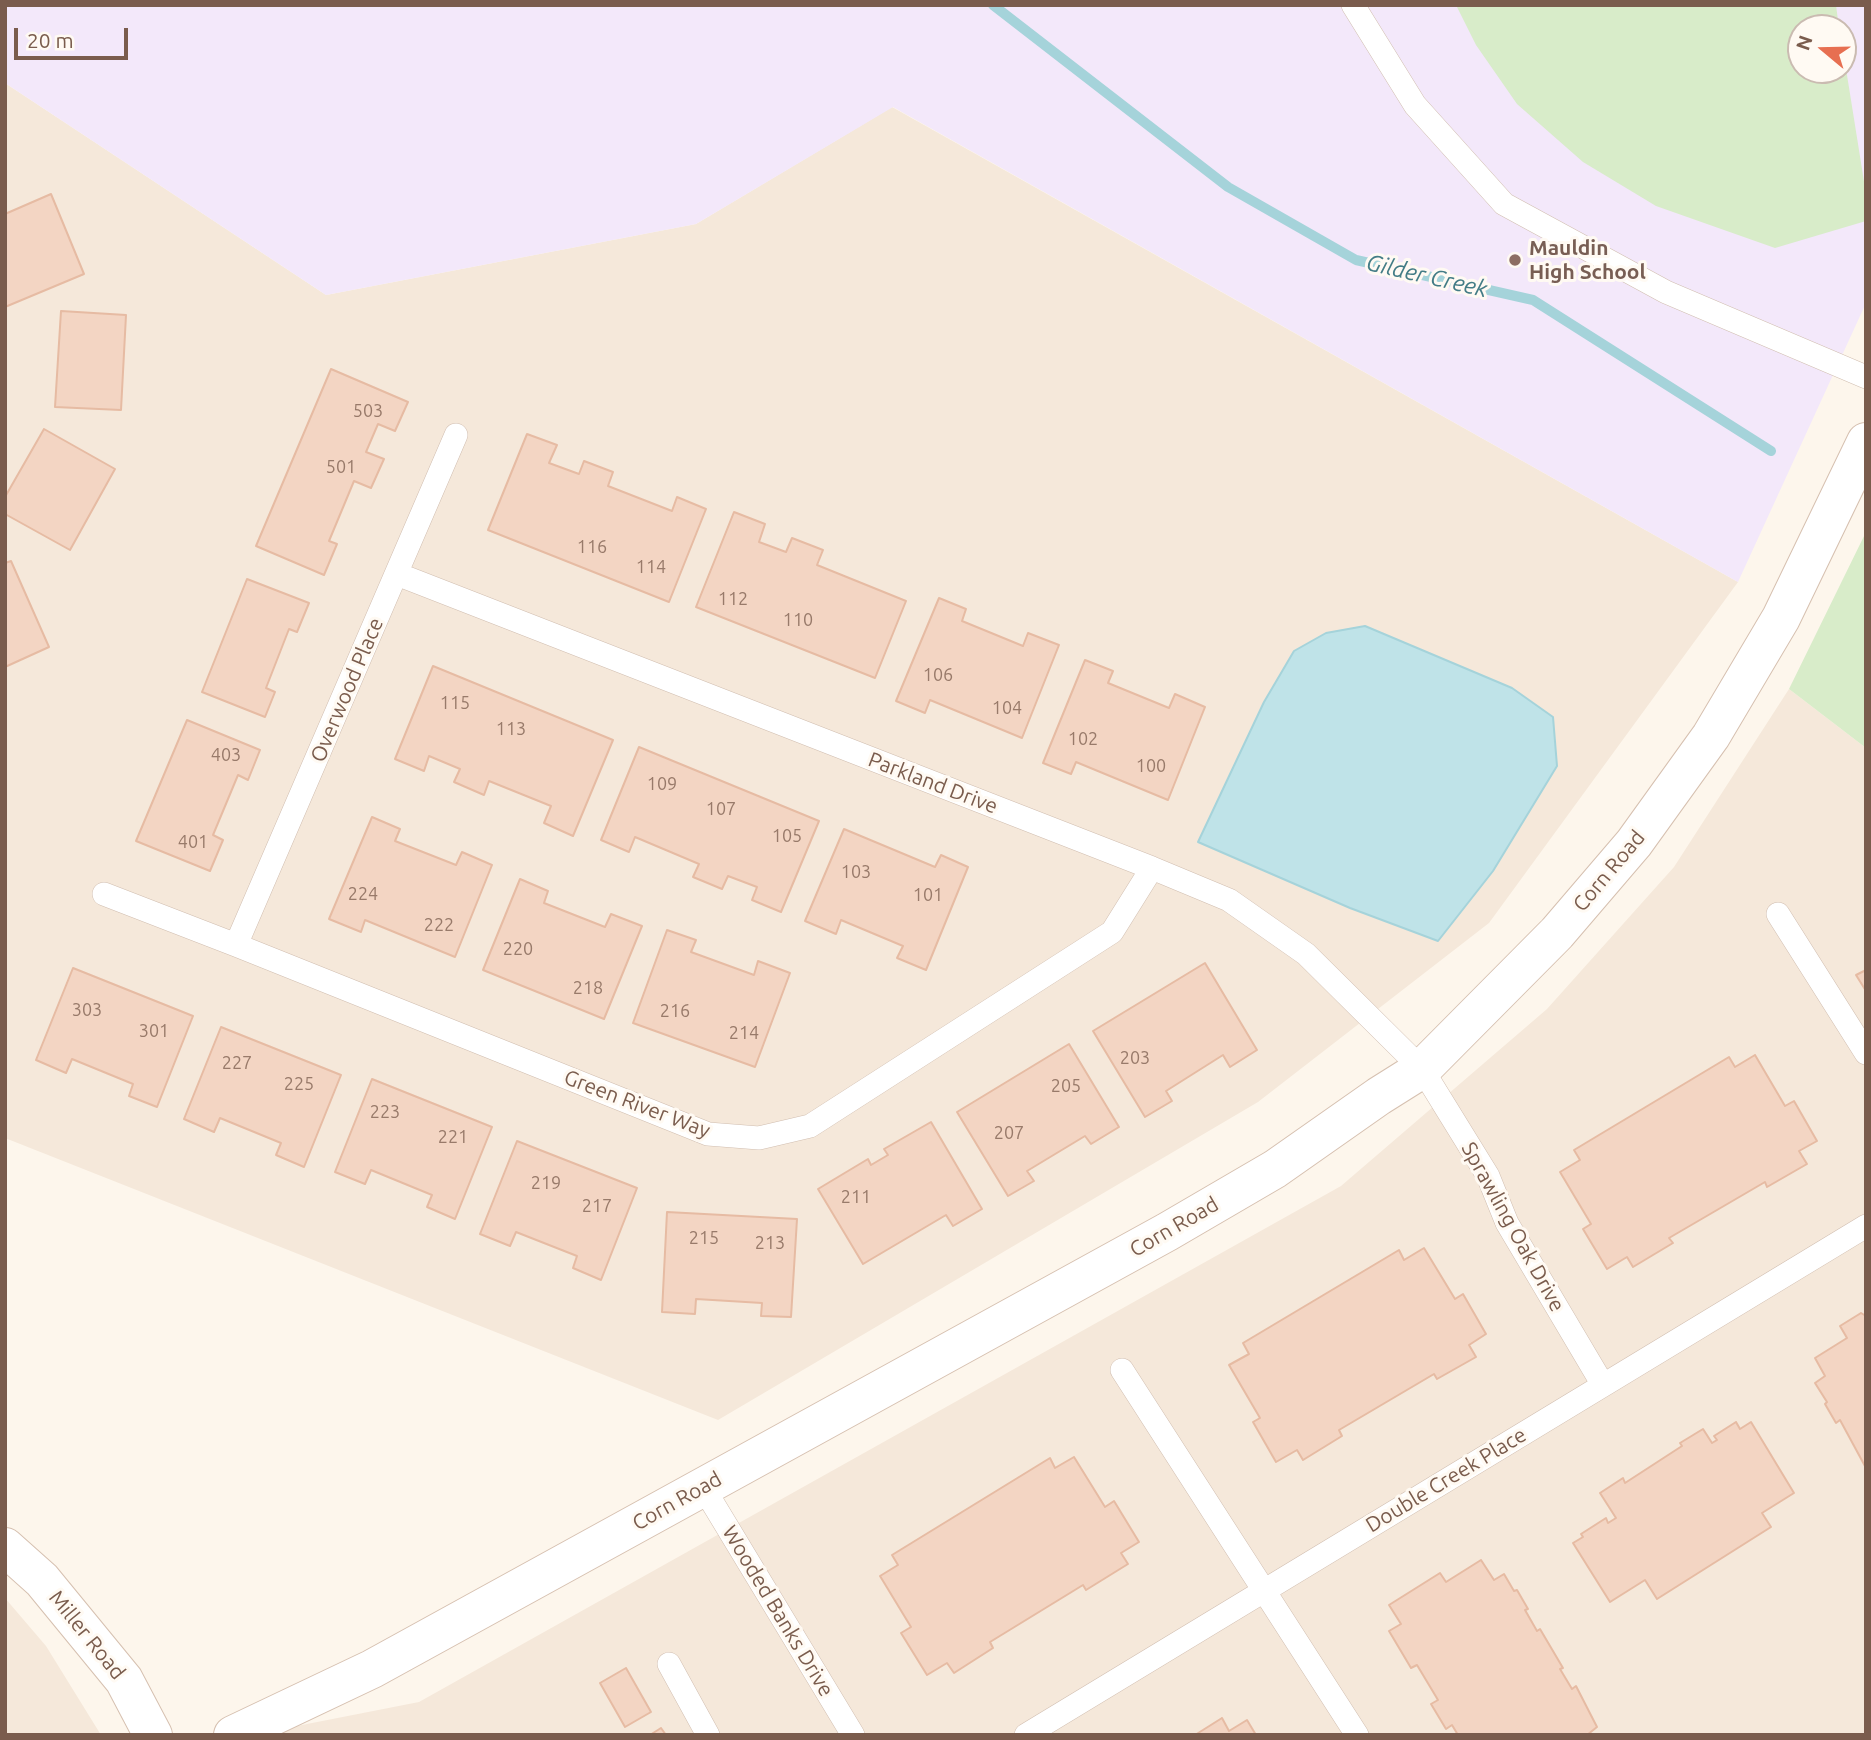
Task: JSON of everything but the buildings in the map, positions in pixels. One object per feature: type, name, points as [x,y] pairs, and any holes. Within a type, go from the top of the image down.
[{"type":"street","name":"Corn Road","points":[[233,1735],[372,1669],[1155,1238],[1251,1183],[1422,1069],[1565,923],[1634,843],[1703,747],[1781,618],[1866,442]]},
{"type":"street","name":"Miller Road","points":[[5,1548],[42,1580],[124,1679],[153,1735]]},
{"type":"lane","points":[[1353,5],[1415,105],[1504,204],[1666,292],[1866,377]]},
{"type":"lane","name":"Overwood Place","points":[[236,945],[456,435]]},
{"type":"lane","name":"Parkland Drive","points":[[397,574],[1229,900],[1306,954],[1422,1069]]},
{"type":"lane","name":"Green River Way","points":[[104,894],[708,1134],[759,1138],[810,1126],[1112,932],[1152,868]]},
{"type":"lane","points":[[1778,914],[1866,1053]]},
{"type":"lane","name":"Sprawling Oak Drive","points":[[1422,1069],[1488,1176],[1507,1223],[1603,1385]]},
{"type":"lane","name":"Double Creek Place","points":[[1026,1735],[1866,1226]]},
{"type":"lane","points":[[1122,1370],[1357,1735]]},
{"type":"lane","name":"Wooded Banks Drive","points":[[703,1487],[853,1735]]},
{"type":"lane","points":[[669,1664],[708,1735]]},
{"type":"shaded area","name":"Mauldin High School","points":[[5,5],[1866,5],[1866,303],[1738,582],[893,107],[696,224],[326,295],[5,83]]},
{"type":"shaded area","points":[[5,83],[326,295],[696,224],[892,107],[1738,582],[1489,923],[1258,1102],[718,1420],[5,1138]]},
{"type":"shaded area","points":[[1789,689],[1866,748],[1866,1735],[251,1735],[419,1702],[1341,1186],[1547,1009],[1674,867]]},
{"type":"shaded area","points":[[5,1598],[46,1646],[101,1735],[5,1735]]},
{"type":"green space","points":[[1456,5],[1836,5],[1837,14],[1787,14],[1787,84],[1848,84],[1866,194],[1866,221],[1775,248],[1656,206],[1583,162],[1517,104],[1476,45]]},
{"type":"green space","points":[[1866,532],[1866,748],[1789,689]]},
{"type":"water","points":[[1365,626],[1512,688],[1553,717],[1557,766],[1493,871],[1438,941],[1350,908],[1198,842],[1264,702],[1294,651],[1326,633]]},
{"type":"waterway","name":"Gilder Creek","points":[[993,5],[1228,187],[1356,260],[1533,300],[1771,451]]},
{"type":"place","name":"Mauldin High School","points":[[1515,260]]}]
